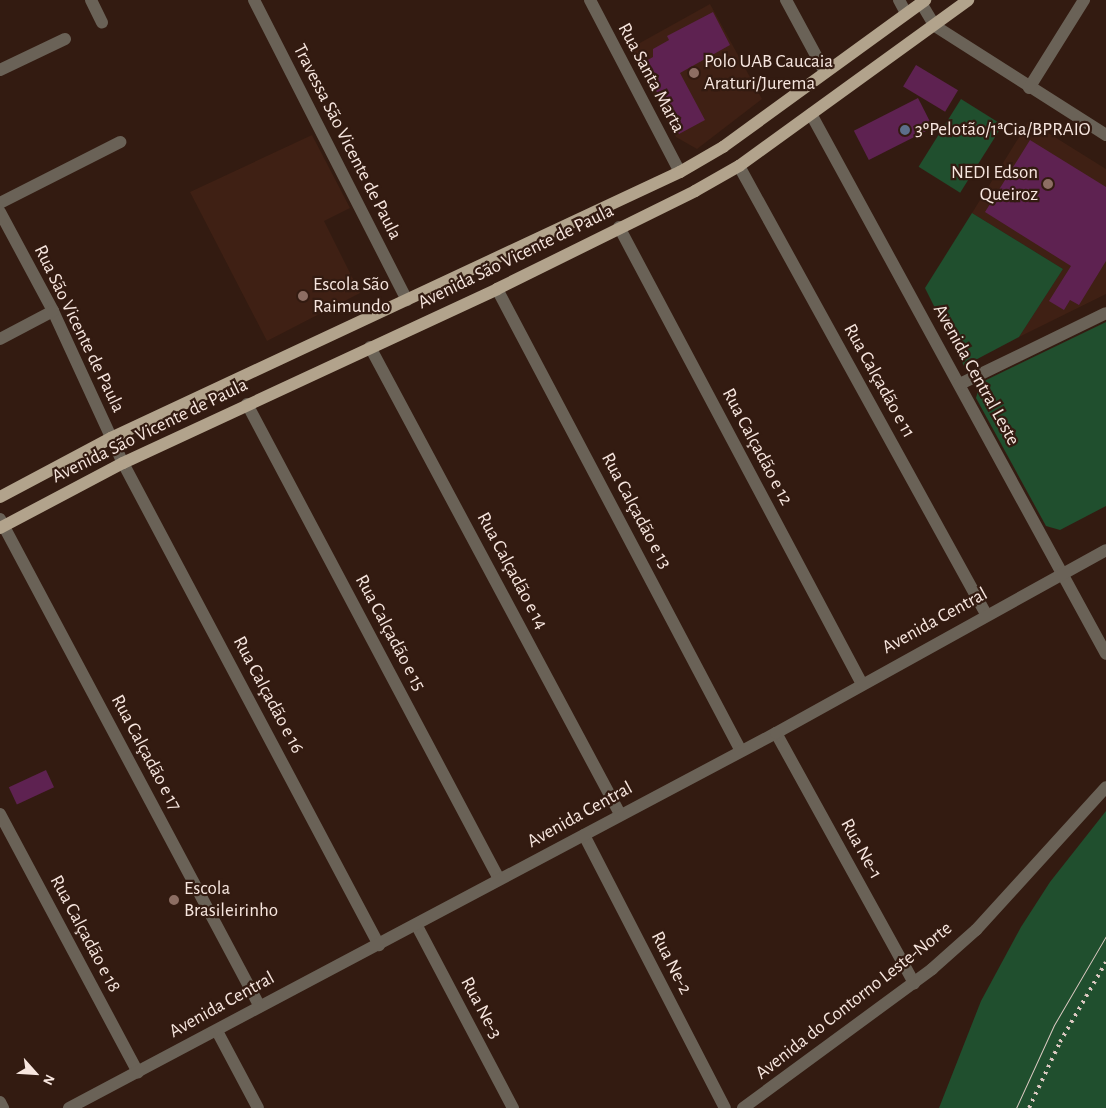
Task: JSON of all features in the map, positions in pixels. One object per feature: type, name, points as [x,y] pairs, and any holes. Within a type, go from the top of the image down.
[{"type":"main road","name":"Avenida São Vicente de Paula","points":[[1,524],[247,404],[497,289],[739,166],[936,26],[968,0]]},
{"type":"main road","name":"Avenida São Vicente de Paula","points":[[0,497],[111,438],[680,172],[723,147],[923,1]]},
{"type":"street","points":[[91,0],[102,23]]},
{"type":"street","name":"Travessa São Vicente de Paula","points":[[254,0],[407,300]]},
{"type":"street","name":"Rua Santa Marta","points":[[590,0],[680,172]]},
{"type":"street","points":[[786,0],[824,72]]},
{"type":"street","points":[[899,0],[906,13]]},
{"type":"street","points":[[1029,88],[1084,0]]},
{"type":"street","points":[[923,1],[936,26],[1029,88],[1106,135]]},
{"type":"street","points":[[0,70],[65,39]]},
{"type":"street","name":"Avenida Central Leste","points":[[811,114],[1106,654]]},
{"type":"street","points":[[0,203],[120,142]]},
{"type":"street","name":"Rua Calçadão e 11","points":[[739,166],[986,614]]},
{"type":"street","name":"Rua São Vicente de Paula","points":[[0,212],[52,311],[123,463]]},
{"type":"street","name":"Rua Calçadão e 12","points":[[619,227],[862,684]]},
{"type":"street","name":"Rua Calçadão e 13","points":[[497,289],[741,751]]},
{"type":"street","points":[[0,339],[52,311]]},
{"type":"street","points":[[960,384],[1106,313]]},
{"type":"street","name":"Rua Calçadão e 14","points":[[370,347],[620,814]]},
{"type":"street","name":"Rua Calçadão e 15","points":[[247,404],[500,879]]},
{"type":"street","name":"Rua Calçadão e 16","points":[[123,463],[379,945]]},
{"type":"street","name":"Rua Calçadão e 17","points":[[1,524],[259,1005]]},
{"type":"street","name":"Avenida Central","points":[[69,1108],[217,1031],[259,1005],[417,926],[620,814],[776,733],[986,614],[1106,550]]},
{"type":"street","name":"Rua Ne-1","points":[[776,733],[914,983]]},
{"type":"street","name":"Avenida do Contorno Leste-Norte","points":[[743,1108],[759,1105],[914,983],[976,930],[1106,787]]},
{"type":"street","name":"Rua Calçadão e 18","points":[[0,814],[138,1072]]},
{"type":"street","name":"Rua Ne-2","points":[[584,835],[725,1108]]},
{"type":"street","name":"Rua Ne-3","points":[[417,926],[513,1108]]},
{"type":"street","points":[[217,1031],[258,1108]]},
{"type":"street","points":[[0,1102],[3,1108]]},
{"type":"shaded area","name":"Polo UAB Caucaia Araturi/Jurema","points":[[710,4],[762,99],[697,149],[676,137],[629,49]]},
{"type":"shaded area","name":"NEDI Edson Queiroz","points":[[1029,121],[1106,169],[1106,294],[1019,337],[1063,269],[972,213]]},
{"type":"shaded area","points":[[312,135],[350,208],[324,221],[360,293],[267,341],[190,192]]},
{"type":"green space","points":[[961,99],[1003,125],[960,193],[919,167]]},
{"type":"green space","points":[[972,213],[1063,269],[1019,337],[964,366],[925,288]]},
{"type":"green space","points":[[1106,322],[1106,506],[1060,530],[1046,526],[976,398],[980,383]]},
{"type":"green space","points":[[1106,811],[1106,1108],[939,1108],[981,1001],[1021,927],[1050,882]]},
{"type":"building","points":[[713,12],[730,45],[680,73],[705,120],[679,134],[651,81],[655,79],[646,61],[653,57],[653,49],[669,40],[667,36]]},
{"type":"building","points":[[916,65],[958,90],[945,112],[903,86]]},
{"type":"building","points":[[918,98],[933,127],[869,160],[854,131]]},
{"type":"building","name":"NEDI Edson Queiroz","points":[[1030,140],[1106,187],[1106,261],[1079,305],[1070,300],[1064,310],[1049,301],[1071,266],[985,212]]},
{"type":"building","points":[[46,770],[54,787],[17,805],[9,787]]},
{"type":"tram line","points":[[1016,1108],[1054,1025],[1106,936]]},
{"type":"railway","points":[[1029,1108],[1060,1042],[1106,962]]},
{"type":"place","name":"Polo UAB Caucaia Araturi/Jurema","points":[[694,73]]},
{"type":"place","name":"3ºPelotão/1ªCia/BPRAIO","points":[[905,130]]},
{"type":"place","name":"NEDI Edson Queiroz","points":[[1048,184]]},
{"type":"place","name":"Escola São Raimundo","points":[[303,296]]},
{"type":"place","name":"Escola Brasileirinho","points":[[174,900]]}]
